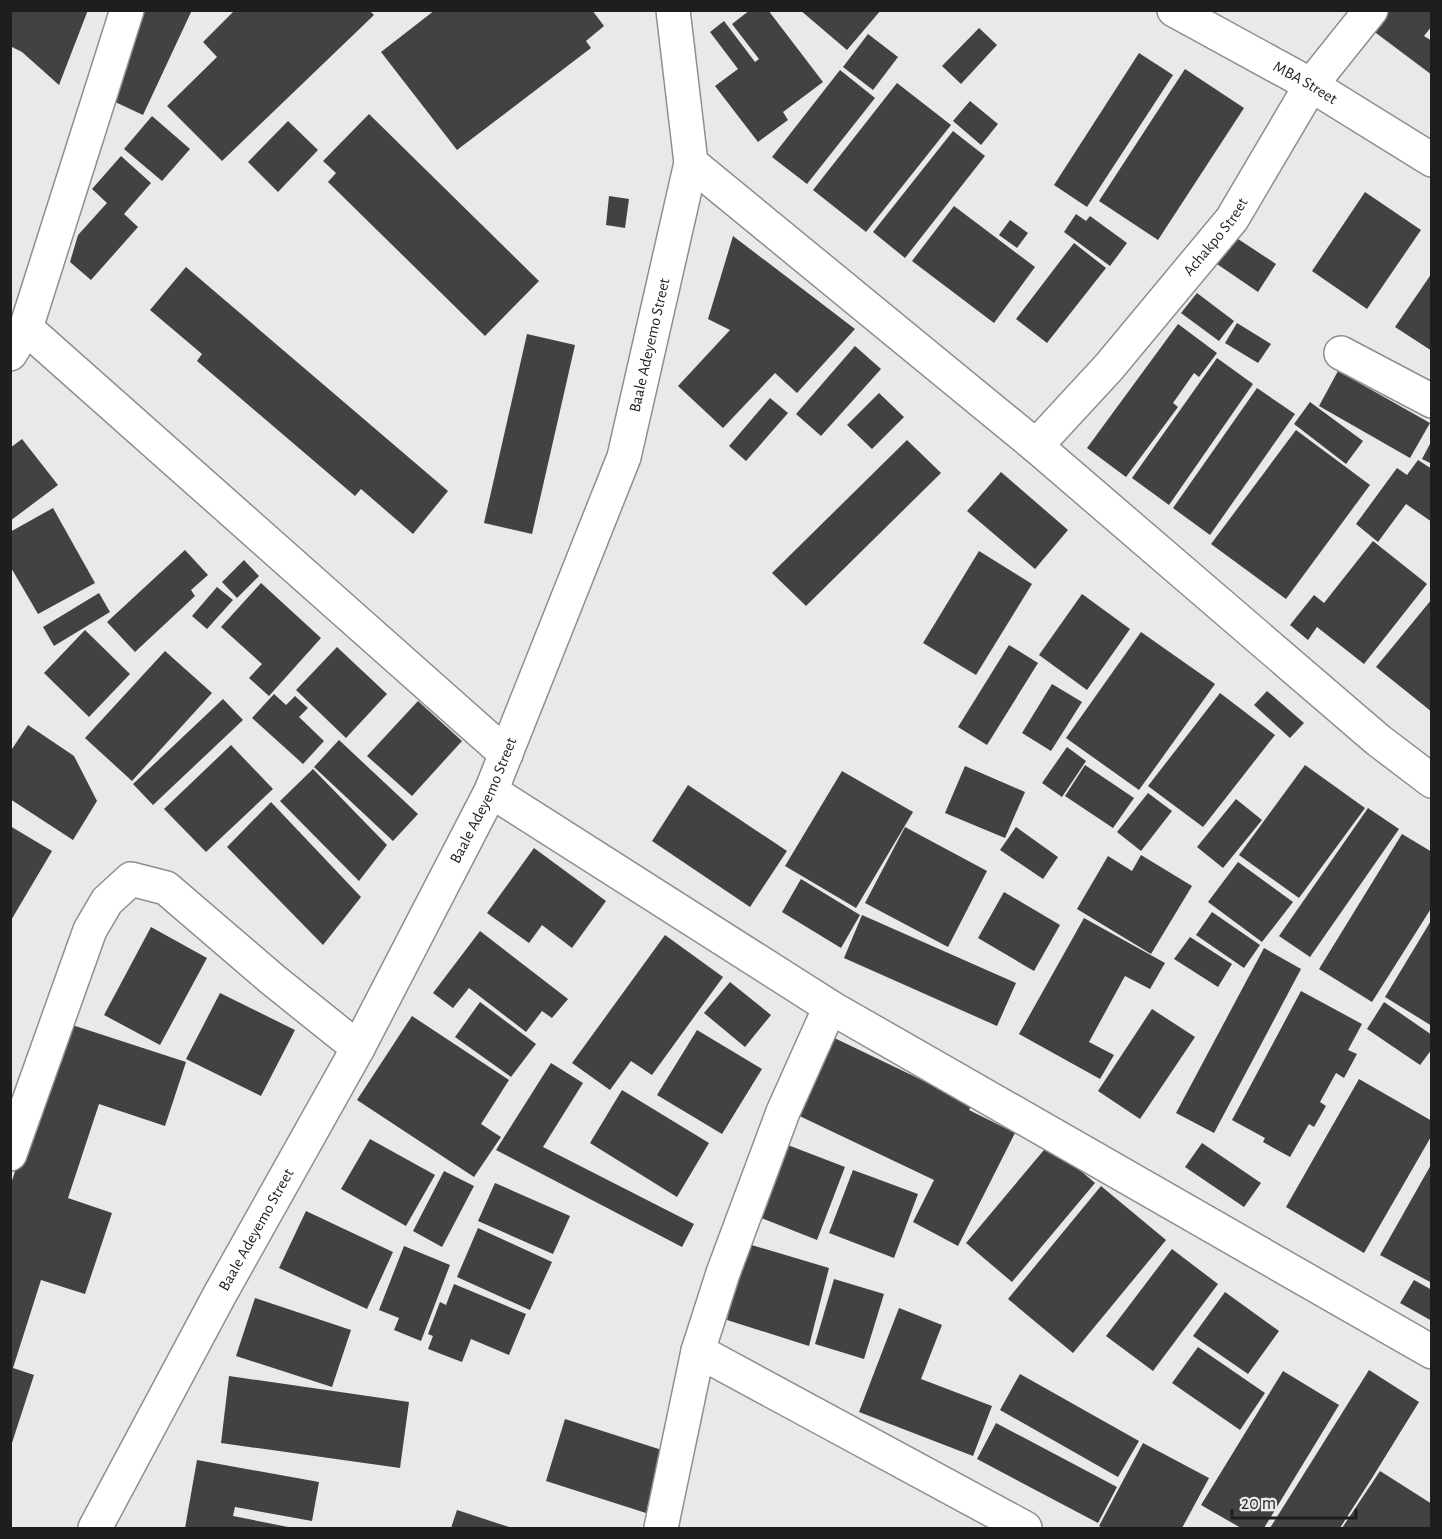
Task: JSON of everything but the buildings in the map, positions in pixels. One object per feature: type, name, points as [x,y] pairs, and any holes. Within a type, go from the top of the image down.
[{"type":"street","points":[[127,10],[18,341],[506,754]]},
{"type":"street","name":"Baale Adeyemo Street","points":[[95,1528],[219,1296],[358,1048],[491,791],[624,457],[692,163],[673,10]]},
{"type":"street","name":"MBA Street","points":[[1174,10],[1311,85],[1431,160]]},
{"type":"street","name":"Achakpo Street","points":[[1036,446],[1109,367],[1232,219],[1311,85],[1371,10]]},
{"type":"street","points":[[692,163],[1036,446],[1378,740],[1431,781]]},
{"type":"street","points":[[1341,354],[1431,401]]},
{"type":"street","points":[[491,791],[830,1007],[1431,1352]]},
{"type":"street","points":[[10,1154],[90,930],[107,901],[131,879],[166,888],[272,979],[358,1048]]},
{"type":"street","points":[[661,1528],[698,1352],[723,1273],[783,1112],[830,1007]]},
{"type":"street","points":[[698,1352],[1025,1528]]}]
